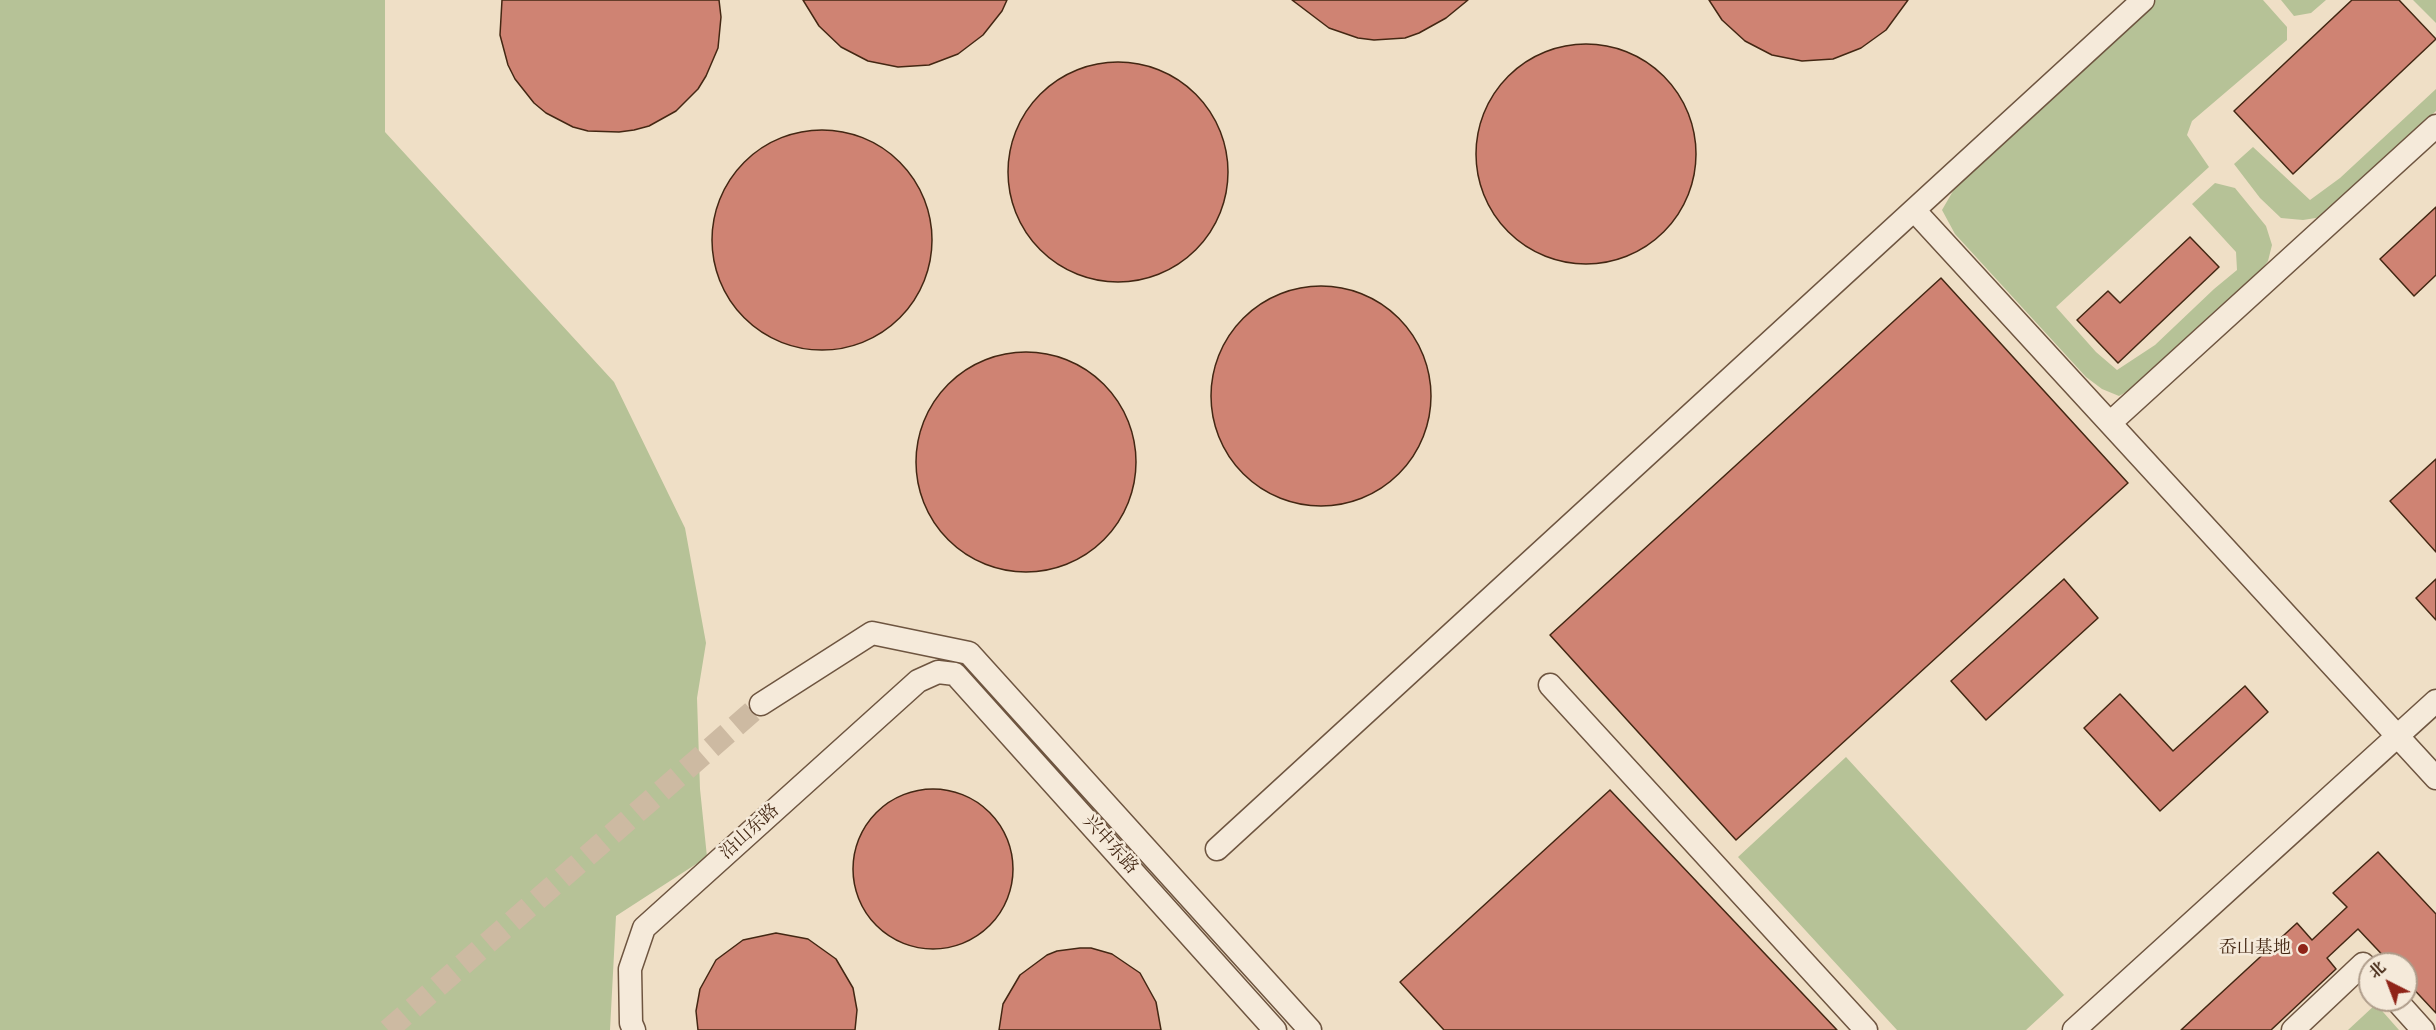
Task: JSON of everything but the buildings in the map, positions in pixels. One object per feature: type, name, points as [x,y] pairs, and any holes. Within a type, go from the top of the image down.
[{"type":"lane","points":[[1217,849],[2143,0]]},
{"type":"lane","points":[[2110,423],[2436,126]]},
{"type":"lane","points":[[1914,210],[2436,778]]},
{"type":"lane","points":[[761,704],[872,633],[969,653],[1310,1030]]},
{"type":"lane","name":"沿山东路","points":[[634,1030],[631,1023],[630,969],[644,928],[918,681],[938,672]]},
{"type":"lane","name":"兴中东路","points":[[938,672],[955,674],[1275,1030]]},
{"type":"lane","points":[[1550,685],[1866,1030]]},
{"type":"lane","points":[[2074,1030],[2436,700]]},
{"type":"lane","points":[[2293,1030],[2358,970]]},
{"type":"lane","points":[[2407,1012],[2423,1030]]},
{"type":"green space","points":[[0,0],[385,0],[385,132],[614,382],[685,528],[706,643],[697,698],[700,789],[707,857],[616,916],[610,1030],[0,1030]]},
{"type":"green space","points":[[2156,0],[2263,0],[2287,27],[2287,40],[2192,121],[2187,135],[2209,167],[2056,307],[2096,352],[2117,370],[2155,345],[2237,270],[2236,252],[2192,204],[2215,183],[2235,188],[2266,226],[2272,245],[2268,261],[2252,281],[2137,386],[2119,396],[2102,389],[2086,377],[1955,234],[1942,210],[1960,179]]},
{"type":"green space","points":[[2281,0],[2326,0],[2311,13],[2294,16]]},
{"type":"green space","points":[[2413,0],[2436,0],[2436,23]]},
{"type":"green space","points":[[2436,89],[2436,111],[2322,217],[2303,220],[2281,218],[2260,198],[2234,164],[2253,147],[2310,200],[2340,178]]},
{"type":"green space","points":[[1846,757],[2064,995],[2026,1030],[1897,1030],[1738,857]]},
{"type":"green space","points":[[2367,1012],[2383,1012],[2399,1030],[2348,1030]]},
{"type":"tunnel","points":[[388,1030],[761,704]]},
{"type":"place","name":"岙山基地","points":[[2303,949]]}]
